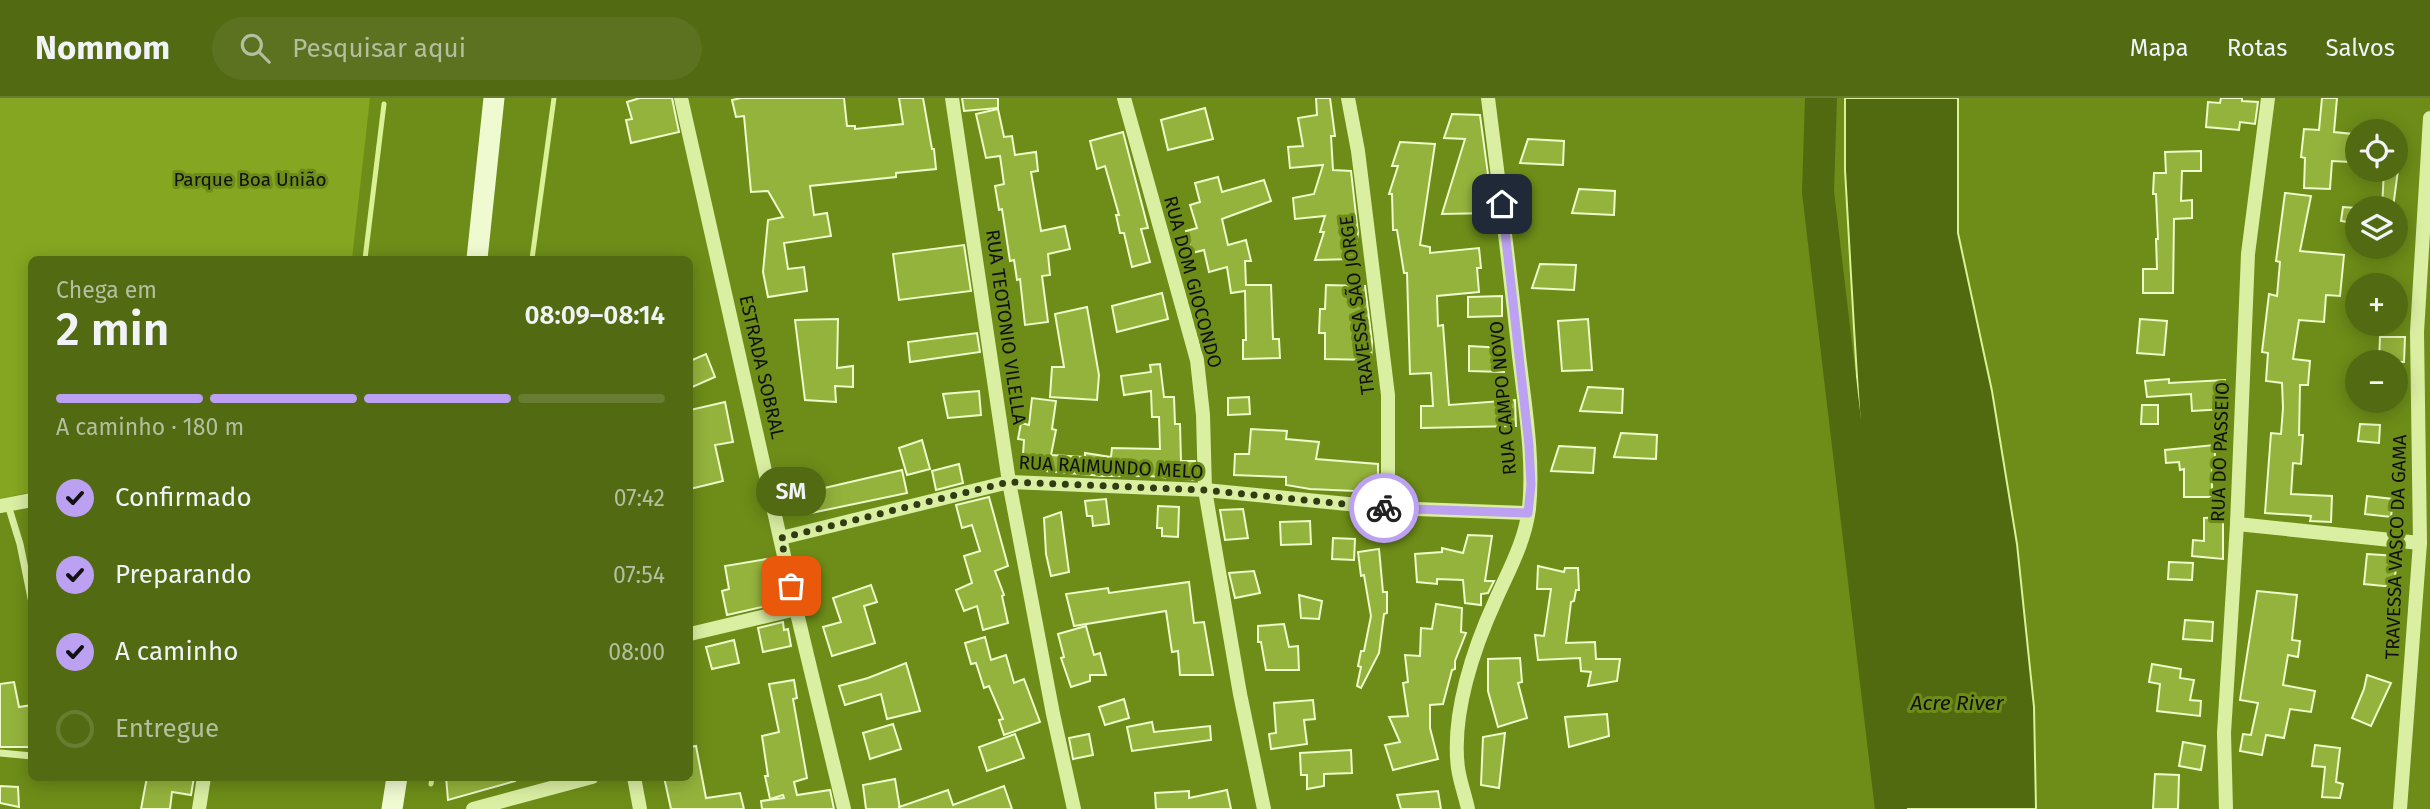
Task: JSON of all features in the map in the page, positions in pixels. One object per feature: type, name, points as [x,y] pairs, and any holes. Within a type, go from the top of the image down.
[{"type":"street","points":[[477,256],[494,98]]},
{"type":"street","name":"ESTRADA SOBRAL","points":[[681,98],[844,809]]},
{"type":"street","name":"RUA TEOTONIO VILELLA","points":[[952,98],[1009,482],[1074,809]]},
{"type":"street","name":"RUA DOM GIOCONDO","points":[[1124,98],[1197,360],[1203,415],[1205,490],[1240,694],[1264,809]]},
{"type":"street","name":"TRAVESSA SÃO JORGE","points":[[1348,98],[1358,151],[1388,395],[1388,509]]},
{"type":"street","name":"RUA CAMPO NOVO","points":[[1468,809],[1458,768],[1460,707],[1468,675],[1495,602],[1521,544],[1531,485],[1529,445],[1488,98]]},
{"type":"street","name":"RUA DO PASSEIO","points":[[2226,809],[2224,733],[2237,524],[2248,254],[2268,98]]},
{"type":"street","name":"TRAVESSA VASCO DA GAMA","points":[[2400,809],[2420,543],[2417,332],[2430,118]]},
{"type":"street","name":"RUA RAIMUNDO MELO","points":[[781,538],[1009,482],[1205,490],[1388,509],[1528,513]]},
{"type":"street","points":[[4,505],[28,501]]},
{"type":"street","points":[[2237,524],[2420,543]]},
{"type":"street","points":[[693,633],[796,609]]},
{"type":"street","points":[[199,809],[203,781]]},
{"type":"street","points":[[392,809],[396,781]]},
{"type":"street","points":[[473,809],[577,781]]},
{"type":"street","points":[[635,781],[640,809]]},
{"type":"lane","points":[[4,505],[20,544],[28,583]]},
{"type":"lane","points":[[0,753],[28,756]]},
{"type":"green space","name":"Parque Boa União","points":[[0,98],[370,98],[352,256],[28,256],[28,493],[0,499]]},
{"type":"water","name":"Acre River","points":[[1845,98],[1958,98],[1958,233],[1992,391],[2017,544],[2034,707],[2036,809],[1883,809],[1879,651],[1864,490],[1854,328],[1845,170]]},
{"type":"building","points":[[640,98],[672,98],[679,132],[631,143],[626,120],[632,119],[627,102]]},
{"type":"building","points":[[844,98],[847,126],[855,126],[855,129],[903,124],[899,98],[923,98],[936,169],[896,173],[896,177],[810,186],[814,215],[827,213],[831,236],[784,243],[788,269],[804,267],[807,291],[768,297],[763,272],[768,220],[783,217],[768,191],[751,192],[744,116],[736,117],[732,100]]},
{"type":"building","points":[[962,98],[998,98],[998,108],[964,111]]},
{"type":"building","points":[[1316,98],[1330,98],[1335,136],[1331,136],[1333,170],[1351,171],[1358,233],[1354,259],[1315,260],[1324,232],[1320,232],[1325,216],[1295,219],[1293,198],[1314,194],[1323,165],[1290,168],[1288,147],[1303,146],[1298,118],[1317,115]]},
{"type":"building","points":[[2221,98],[2242,98],[2242,101],[2258,102],[2255,124],[2240,122],[2239,130],[2206,127],[2208,102],[2220,103]]},
{"type":"building","points":[[2322,98],[2337,98],[2334,132],[2345,133],[2345,162],[2332,161],[2330,189],[2304,188],[2305,158],[2301,157],[2304,129],[2319,130]]},
{"type":"building","points":[[1205,108],[1213,139],[1168,150],[1161,120]]},
{"type":"building","points":[[998,109],[1004,137],[1012,136],[1015,155],[1036,152],[1038,171],[1031,172],[1041,231],[1065,226],[1070,249],[1048,254],[1050,275],[1042,276],[1048,322],[1025,325],[1020,279],[1017,280],[1014,260],[1010,261],[1002,209],[999,210],[995,186],[1004,184],[1000,156],[986,158],[976,114]]},
{"type":"building","points":[[1452,114],[1480,115],[1491,213],[1442,214],[1465,139],[1444,138]]},
{"type":"building","points":[[1123,132],[1148,228],[1141,229],[1150,262],[1132,267],[1124,233],[1120,233],[1116,215],[1119,215],[1105,166],[1097,169],[1090,141]]},
{"type":"building","points":[[1528,139],[1564,141],[1563,165],[1520,163]]},
{"type":"building","points":[[1400,142],[1435,144],[1420,245],[1430,247],[1430,253],[1479,248],[1479,292],[1437,296],[1438,326],[1443,325],[1449,405],[1515,400],[1516,426],[1421,428],[1421,406],[1433,406],[1431,373],[1410,374],[1407,273],[1404,273],[1397,230],[1393,230],[1392,194],[1389,194],[1398,166],[1392,166]]},
{"type":"building","points":[[2201,151],[2201,171],[2182,171],[2181,201],[2192,200],[2192,218],[2174,219],[2173,293],[2143,293],[2143,269],[2157,269],[2154,173],[2166,173],[2165,152]]},
{"type":"building","points":[[1218,177],[1222,192],[1264,180],[1271,201],[1222,219],[1228,245],[1246,240],[1251,261],[1245,261],[1246,285],[1271,285],[1273,339],[1279,339],[1280,358],[1243,359],[1243,340],[1246,340],[1245,291],[1231,293],[1227,267],[1209,272],[1204,250],[1192,253],[1186,231],[1197,228],[1190,205],[1200,202],[1195,183]]},
{"type":"building","points":[[2383,182],[2396,182],[2395,196],[2383,196]]},
{"type":"building","points":[[1579,189],[1615,191],[1614,215],[1572,213]]},
{"type":"building","points":[[2285,193],[2311,196],[2300,251],[2344,255],[2340,296],[2326,295],[2324,322],[2299,320],[2293,359],[2310,361],[2308,385],[2300,385],[2299,435],[2303,435],[2301,464],[2293,463],[2291,494],[2332,496],[2331,522],[2310,521],[2311,516],[2265,513],[2271,433],[2281,434],[2283,408],[2282,383],[2266,381],[2268,353],[2262,352],[2269,294],[2277,296],[2280,262],[2276,261]]},
{"type":"building","points":[[2343,207],[2345,207],[2345,222],[2341,221]]},
{"type":"building","points":[[964,245],[971,291],[899,300],[893,254]]},
{"type":"building","points":[[1540,264],[1576,265],[1574,290],[1532,288]]},
{"type":"building","points":[[1326,285],[1365,286],[1372,342],[1371,360],[1325,359],[1325,333],[1319,333],[1320,309],[1325,309]]},
{"type":"building","points":[[1162,293],[1168,319],[1117,332],[1112,306]]},
{"type":"building","points":[[1502,296],[1502,316],[1468,317],[1468,297]]},
{"type":"building","points":[[1087,307],[1099,375],[1097,400],[1050,397],[1052,367],[1064,367],[1055,314]]},
{"type":"building","points":[[838,319],[837,368],[853,366],[853,387],[835,386],[836,402],[805,400],[795,320]]},
{"type":"building","points":[[1588,319],[1592,370],[1562,371],[1558,321]]},
{"type":"building","points":[[2140,319],[2167,321],[2164,355],[2137,353]]},
{"type":"building","points":[[977,333],[980,352],[910,362],[908,342]]},
{"type":"building","points":[[2380,337],[2405,337],[2404,350],[2379,350]]},
{"type":"building","points":[[1469,346],[1504,348],[1504,372],[1469,371]]},
{"type":"building","points":[[706,354],[715,377],[693,387],[693,360]]},
{"type":"building","points":[[1160,364],[1164,397],[1174,397],[1175,424],[1180,424],[1181,461],[1195,461],[1195,480],[1022,469],[1024,440],[1018,439],[1021,423],[1029,425],[1032,398],[1056,401],[1052,429],[1056,430],[1051,455],[1085,457],[1085,453],[1111,457],[1112,448],[1160,449],[1159,417],[1152,417],[1151,391],[1124,395],[1121,376],[1151,372],[1150,365]]},
{"type":"building","points":[[2169,379],[2169,383],[2225,380],[2226,409],[2192,411],[2191,394],[2147,397],[2145,381]]},
{"type":"building","points":[[1588,387],[1623,389],[1622,413],[1580,411]]},
{"type":"building","points":[[979,391],[981,415],[948,418],[943,394]]},
{"type":"building","points":[[1249,397],[1250,414],[1228,415],[1228,398]]},
{"type":"building","points":[[725,402],[733,442],[715,445],[723,481],[693,488],[693,409]]},
{"type":"building","points":[[2142,405],[2158,405],[2158,424],[2141,424]]},
{"type":"building","points":[[2360,424],[2380,425],[2379,443],[2358,441]]},
{"type":"building","points":[[1251,429],[1287,431],[1286,439],[1319,442],[1316,459],[1378,464],[1378,492],[1310,489],[1286,485],[1286,477],[1234,475],[1235,454],[1249,454]]},
{"type":"building","points":[[1621,433],[1657,435],[1656,459],[1614,457]]},
{"type":"building","points":[[922,440],[930,469],[907,475],[899,448]]},
{"type":"building","points":[[2214,445],[2216,466],[2212,467],[2212,497],[2184,497],[2184,469],[2180,470],[2179,462],[2166,463],[2165,450]]},
{"type":"building","points":[[1559,446],[1595,448],[1593,473],[1551,471]]},
{"type":"building","points":[[959,464],[963,483],[936,490],[932,471]]},
{"type":"building","points":[[902,470],[907,493],[811,513],[807,492]]},
{"type":"building","points":[[2367,496],[2393,499],[2391,517],[2365,514]]},
{"type":"building","points":[[989,497],[1008,566],[995,571],[1004,595],[1002,596],[1008,623],[983,630],[977,606],[964,611],[956,590],[972,583],[964,556],[980,551],[972,525],[962,528],[956,505]]},
{"type":"building","points":[[1106,499],[1109,524],[1093,526],[1092,516],[1087,516],[1085,501]]},
{"type":"building","points":[[1158,506],[1179,507],[1178,537],[1162,536],[1162,528],[1157,528]]},
{"type":"building","points":[[1243,509],[1248,538],[1225,540],[1220,510]]},
{"type":"building","points":[[1061,512],[1069,572],[1051,576],[1046,554],[1044,518]]},
{"type":"building","points":[[2223,517],[2223,559],[2192,556],[2193,540],[2204,541],[2204,518]]},
{"type":"building","points":[[1310,521],[1311,544],[1281,545],[1280,522]]},
{"type":"building","points":[[1468,535],[1492,536],[1485,581],[1494,581],[1488,593],[1481,594],[1481,605],[1465,603],[1463,580],[1437,579],[1437,584],[1417,582],[1415,554],[1442,552],[1442,548],[1463,553]]},
{"type":"building","points":[[1333,538],[1355,539],[1354,560],[1332,559]]},
{"type":"building","points":[[1379,549],[1383,592],[1387,592],[1387,613],[1384,614],[1379,653],[1361,688],[1357,686],[1361,667],[1358,666],[1371,616],[1358,552]]},
{"type":"building","points":[[2367,554],[2397,556],[2394,587],[2364,584]]},
{"type":"building","points":[[767,559],[770,580],[774,579],[779,603],[727,615],[722,591],[729,589],[725,566]]},
{"type":"building","points":[[2169,562],[2193,563],[2192,580],[2168,579]]},
{"type":"building","points":[[1538,566],[1564,572],[1565,568],[1578,568],[1579,590],[1576,590],[1574,601],[1571,602],[1566,643],[1595,642],[1596,659],[1620,659],[1617,681],[1588,686],[1591,672],[1581,671],[1580,658],[1538,660],[1535,635],[1544,636],[1551,589],[1537,589]]},
{"type":"building","points":[[1254,571],[1260,593],[1235,598],[1229,573]]},
{"type":"building","points":[[1189,582],[1194,623],[1204,622],[1213,675],[1180,675],[1178,651],[1172,652],[1166,611],[1074,626],[1066,594],[1108,588],[1109,593]]},
{"type":"building","points":[[871,585],[877,602],[864,606],[875,643],[832,656],[823,627],[841,622],[833,598]]},
{"type":"building","points":[[2257,591],[2297,595],[2292,640],[2300,641],[2298,657],[2288,655],[2283,685],[2315,691],[2311,712],[2290,709],[2284,738],[2266,735],[2262,755],[2240,751],[2243,734],[2251,735],[2258,703],[2240,700]]},
{"type":"building","points":[[1299,595],[1322,601],[1319,619],[1301,618]]},
{"type":"building","points":[[1436,604],[1462,608],[1461,632],[1466,633],[1443,704],[1430,705],[1430,728],[1438,759],[1393,770],[1385,745],[1400,742],[1389,717],[1408,716],[1403,683],[1408,682],[1405,655],[1420,656],[1421,628],[1432,629]]},
{"type":"building","points":[[2185,620],[2213,622],[2212,641],[2183,639]]},
{"type":"building","points":[[783,622],[784,630],[788,629],[791,646],[763,652],[758,628]]},
{"type":"building","points":[[1284,624],[1289,647],[1298,646],[1299,670],[1266,670],[1261,642],[1258,642],[1258,626]]},
{"type":"building","points":[[1086,626],[1094,655],[1100,653],[1106,675],[1090,675],[1090,681],[1071,687],[1061,658],[1064,657],[1058,634]]},
{"type":"building","points":[[985,637],[991,660],[1006,655],[1014,683],[1024,679],[1040,722],[1004,735],[999,720],[1003,719],[989,686],[984,688],[976,663],[971,664],[965,643]]},
{"type":"building","points":[[734,640],[739,663],[712,669],[706,647]]},
{"type":"building","points":[[1520,658],[1522,682],[1518,683],[1527,718],[1498,727],[1488,691],[1488,659]]},
{"type":"building","points":[[906,663],[920,711],[887,719],[881,694],[845,705],[839,686]]},
{"type":"building","points":[[2152,664],[2181,669],[2180,678],[2194,680],[2190,700],[2201,701],[2200,716],[2157,711],[2160,684],[2149,682]]},
{"type":"building","points":[[2367,675],[2391,683],[2371,726],[2352,718]]},
{"type":"building","points":[[794,680],[797,698],[793,699],[807,778],[794,782],[797,795],[830,790],[834,809],[762,809],[761,801],[784,798],[783,795],[770,799],[765,776],[768,776],[762,736],[779,732],[769,684]]},
{"type":"building","points":[[14,682],[19,707],[28,706],[28,747],[0,747],[0,684]]},
{"type":"building","points":[[1124,699],[1129,718],[1105,725],[1099,707]]},
{"type":"building","points":[[1313,700],[1315,719],[1304,720],[1307,744],[1271,749],[1269,734],[1276,733],[1274,703]]},
{"type":"building","points":[[1607,714],[1609,736],[1569,747],[1565,717]]},
{"type":"building","points":[[1152,722],[1154,732],[1210,726],[1211,740],[1132,751],[1127,727]]},
{"type":"building","points":[[893,724],[901,749],[870,759],[863,733]]},
{"type":"building","points":[[1505,733],[1499,788],[1481,785],[1483,737]]},
{"type":"building","points":[[1015,734],[1024,758],[987,771],[979,747]]},
{"type":"building","points":[[1089,734],[1093,755],[1073,759],[1069,738]]},
{"type":"building","points":[[2183,742],[2205,746],[2201,770],[2179,766]]},
{"type":"building","points":[[2315,745],[2340,748],[2336,782],[2343,784],[2340,798],[2322,797],[2325,767],[2312,766]]},
{"type":"building","points":[[693,746],[696,746],[706,798],[740,793],[744,809],[671,809],[665,781],[693,781]]},
{"type":"building","points":[[1351,750],[1352,773],[1324,774],[1324,786],[1307,789],[1307,775],[1301,775],[1300,753]]},
{"type":"building","points":[[2155,774],[2179,775],[2178,809],[2153,809]]},
{"type":"building","points":[[895,779],[900,809],[866,809],[863,785]]},
{"type":"building","points":[[146,781],[193,781],[191,795],[172,792],[170,809],[141,809]]},
{"type":"building","points":[[446,781],[515,781],[448,800]]},
{"type":"building","points":[[0,786],[18,787],[19,807],[0,803]]},
{"type":"building","points":[[1004,786],[1012,809],[899,807],[948,790],[953,805]]},
{"type":"building","points":[[1227,790],[1231,809],[1156,809],[1155,793],[1189,791],[1189,798]]},
{"type":"building","points":[[1438,791],[1441,809],[1401,809],[1397,795]]},
{"type":"waterway","points":[[532,256],[554,98]]},
{"type":"waterway","name":"Acre River","points":[[1821,98],[1818,192],[1891,809]]},
{"type":"waterway","points":[[365,256],[384,104]]},
{"type":"way so far","points":[[791,586],[781,538],[1009,482],[1205,490],[1384,508]]},
{"type":"place","name":"SM","points":[[791,586]]},
{"type":"route","points":[[1384,508],[1528,513],[1531,485],[1529,445],[1502,204]]}]
